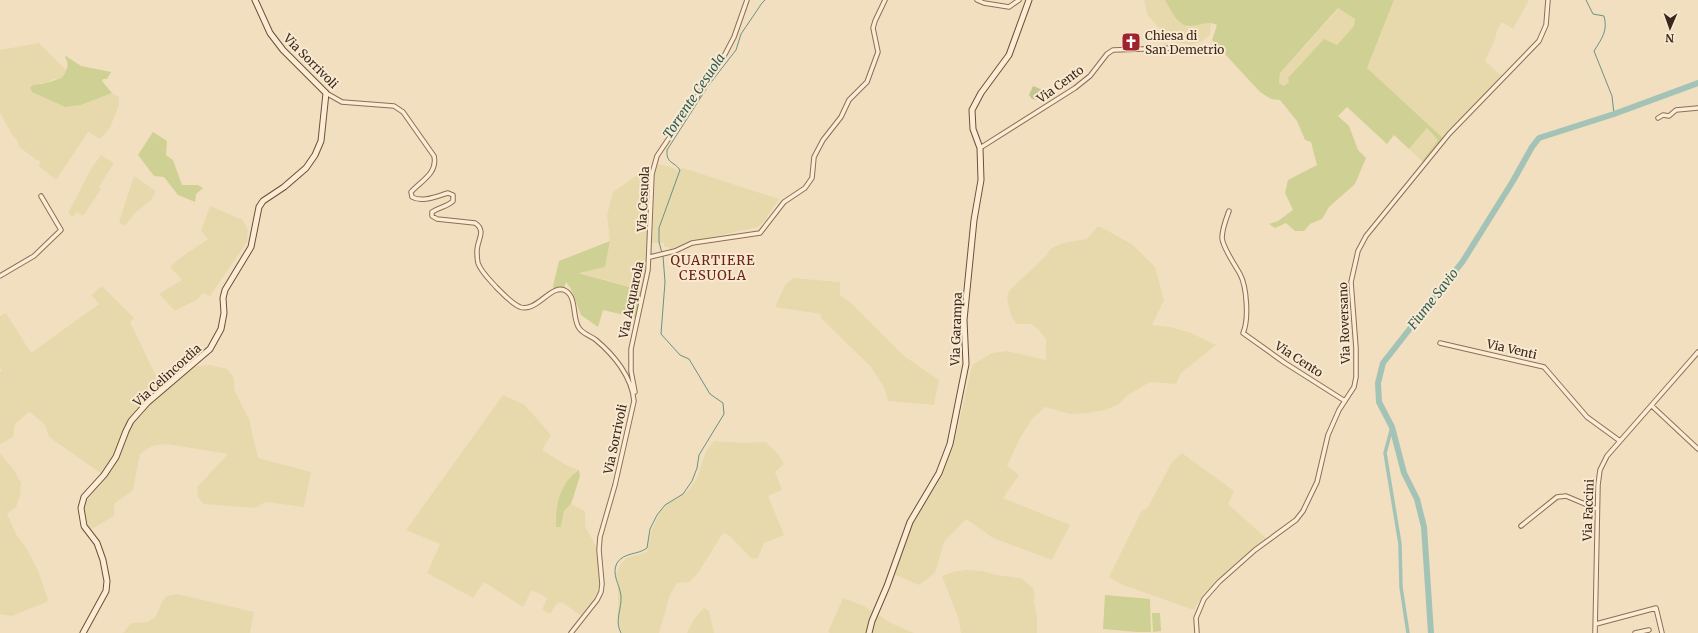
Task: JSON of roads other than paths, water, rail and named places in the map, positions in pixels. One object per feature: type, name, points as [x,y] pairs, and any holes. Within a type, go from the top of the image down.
[{"type":"street","name":"Via Sorrivoli","points":[[255,0],[270,33],[283,50],[326,93],[342,102],[394,106],[403,112],[434,156],[436,162],[434,170],[411,192],[412,197],[416,200],[422,200],[448,193],[452,195],[453,201],[448,206],[432,212],[432,216],[437,219],[475,223],[480,226],[482,232],[476,250],[479,264],[487,278],[505,296],[518,306],[524,308],[531,307],[554,291],[562,290],[567,292],[572,299],[576,322],[580,330],[596,341],[614,359],[629,380],[633,390],[634,401],[615,485],[600,537],[599,550],[602,584],[597,600],[571,633]]},
{"type":"street","name":"Via Cesuola","points":[[650,257],[652,174],[657,156],[722,58],[734,37],[747,0]]},
{"type":"street","name":"Via Acquarola","points":[[634,401],[635,390],[631,371],[631,349],[650,257],[670,252],[692,243],[760,233],[784,202],[804,188],[812,178],[814,157],[823,140],[841,117],[849,100],[867,82],[878,52],[873,28],[874,21],[885,0]]},
{"type":"street","points":[[977,0],[984,3],[1009,7],[1019,0]]},
{"type":"street","name":"Via Garampa","points":[[869,633],[872,621],[887,586],[910,522],[938,473],[950,444],[966,364],[964,320],[974,220],[981,180],[980,148],[973,129],[972,110],[981,93],[1009,55],[1029,0]]},
{"type":"street","name":"Via Roversano","points":[[1196,633],[1196,618],[1204,599],[1219,582],[1255,550],[1296,520],[1303,511],[1317,482],[1328,435],[1333,422],[1354,387],[1356,377],[1356,348],[1351,282],[1358,251],[1366,236],[1449,134],[1539,41],[1546,25],[1548,0]]},
{"type":"street","name":"Via Cento","points":[[980,148],[1075,88],[1090,76],[1107,54],[1113,50],[1175,48]]},
{"type":"street","name":"Via Celincordia","points":[[83,633],[106,591],[108,581],[97,543],[84,526],[81,508],[84,497],[104,476],[116,456],[131,421],[148,402],[210,349],[221,329],[224,313],[223,298],[225,290],[251,247],[259,207],[267,197],[284,188],[306,168],[316,155],[321,141],[326,93]]},
{"type":"street","points":[[1658,118],[1663,115],[1669,116],[1676,110],[1698,108]]},
{"type":"street","points":[[0,276],[34,256],[61,230],[41,196]]},
{"type":"street","name":"Via Cento","points":[[1229,211],[1226,218],[1222,239],[1241,276],[1244,291],[1246,323],[1243,333],[1285,363],[1345,401]]},
{"type":"street","name":"Via Venti","points":[[1440,343],[1544,367],[1588,417],[1620,441]]},
{"type":"street","name":"Via Faccini","points":[[1595,633],[1597,509],[1598,477],[1600,470],[1607,456],[1698,352]]},
{"type":"street","points":[[1652,406],[1698,449]]},
{"type":"street","points":[[1522,526],[1557,497],[1566,496],[1597,509]]},
{"type":"street","points":[[1596,624],[1656,608],[1662,633]]},
{"type":"street","points":[[1635,633],[1649,630]]},
{"type":"waterway","name":"Torrente Cesuola","points":[[662,253],[659,242],[659,228],[680,170],[669,160],[667,150],[708,86],[736,50],[741,34],[765,0]]},
{"type":"waterway","points":[[1586,0],[1593,14],[1604,16],[1605,30],[1594,51],[1612,96],[1614,114]]},
{"type":"waterway","name":"Fiume Savio","points":[[1431,633],[1424,527],[1417,499],[1404,473],[1392,427],[1379,402],[1378,383],[1383,363],[1463,261],[1513,181],[1532,147],[1539,138],[1614,114],[1698,83]]},
{"type":"waterway","name":"Torrente Cesuola","points":[[621,633],[618,624],[621,596],[615,575],[615,567],[623,557],[640,552],[647,548],[650,529],[657,515],[665,505],[683,494],[692,481],[697,468],[699,455],[724,414],[723,403],[710,394],[689,359],[680,355],[661,334],[665,282],[663,256]]},
{"type":"waterway","points":[[1392,427],[1385,453],[1400,544],[1401,587],[1408,633]]},
{"type":"place","name":"Chiesa di San Demetrio","points":[[1131,42]]},
{"type":"district","name":"QUARTIERE CESUOLA","points":[[713,268]]}]
